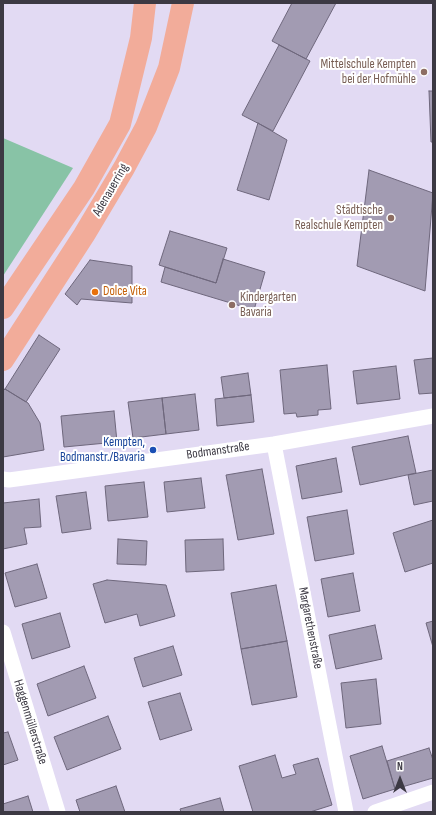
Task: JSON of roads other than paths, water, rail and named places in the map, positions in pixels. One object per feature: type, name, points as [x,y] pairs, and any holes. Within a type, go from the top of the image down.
[{"type":"main road","name":"Adenauerring","points":[[3,308],[84,188],[120,124],[141,38],[145,3]]},
{"type":"main road","name":"Adenauerring","points":[[3,360],[84,235],[124,168],[146,127],[169,68],[184,3]]},
{"type":"street","name":"Bodmanstraße","points":[[3,479],[9,480],[274,444],[433,416]]},
{"type":"street","name":"Margarethenstraße","points":[[274,444],[346,812]]},
{"type":"street","name":"Haggenmüllerstraße","points":[[3,632],[58,812]]},
{"type":"street","points":[[375,812],[433,792]]},
{"type":"place","name":"Mittelschule Kempten bei der Hofmühle","points":[[424,72]]},
{"type":"place","name":"Städtische Realschule Kempten","points":[[391,218]]},
{"type":"place","name":"Dolce Vita","points":[[95,292]]},
{"type":"place","name":"Kindergarten Bavaria","points":[[232,305]]},
{"type":"place","name":"Kempten, Bodmanstr./Bavaria","points":[[153,450]]}]
